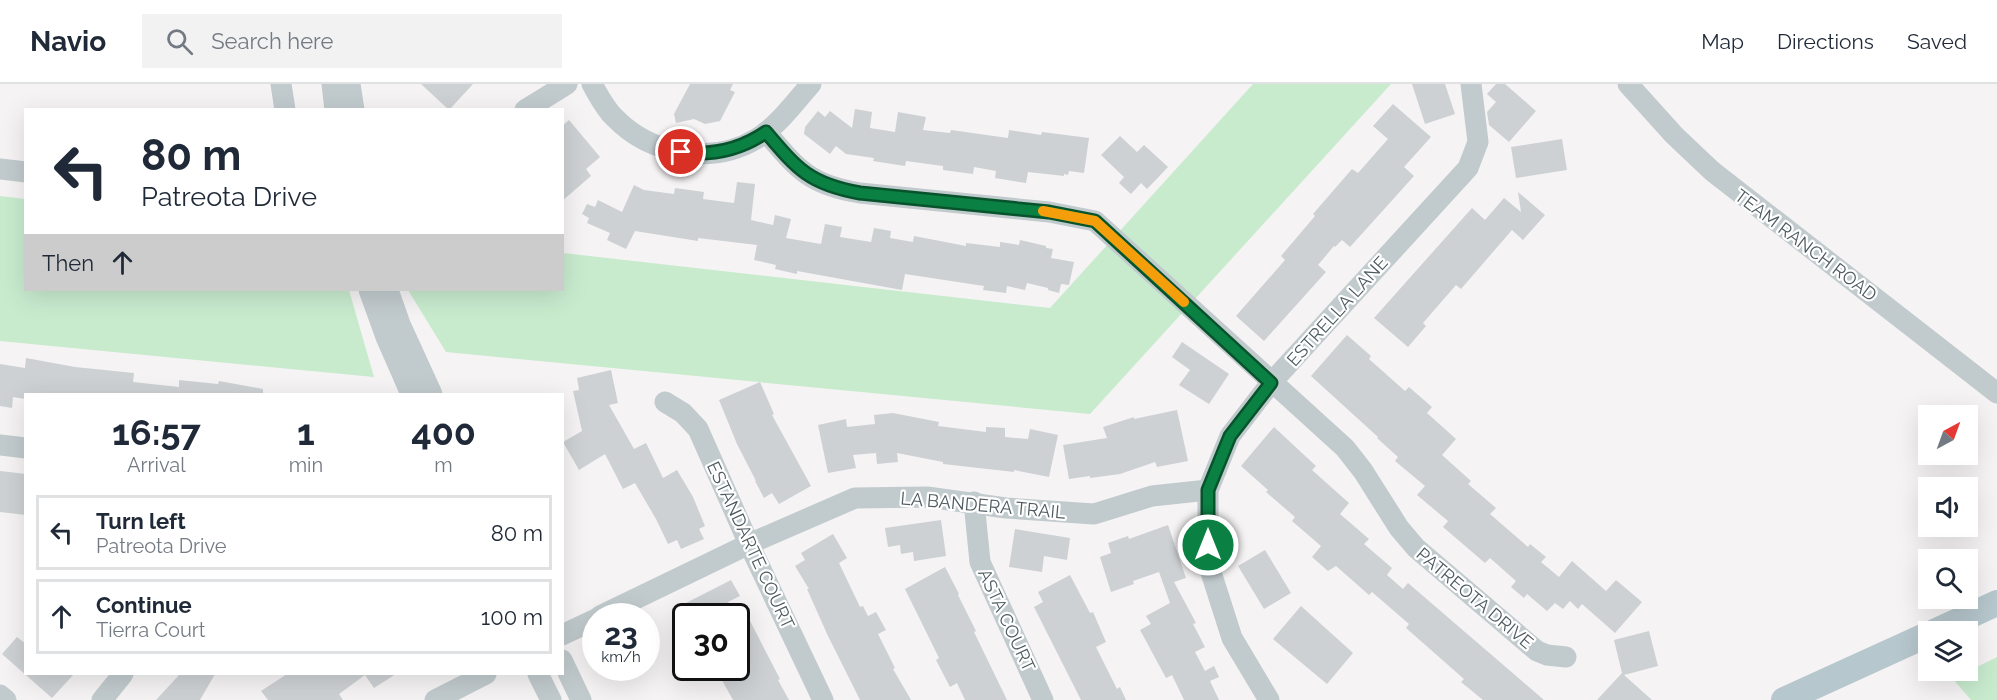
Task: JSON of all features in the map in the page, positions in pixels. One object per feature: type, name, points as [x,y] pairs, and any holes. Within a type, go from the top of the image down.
[{"type":"main road","points":[[1958,621],[1997,603]]},
{"type":"main road","points":[[1784,700],[1918,639]]},
{"type":"street","points":[[281,84],[285,108]]},
{"type":"street","points":[[332,84],[335,108]]},
{"type":"street","points":[[350,84],[354,108]]},
{"type":"street","points":[[528,108],[567,84]]},
{"type":"street","points":[[592,84],[614,117],[624,127],[652,144],[668,150],[692,154],[715,153],[747,144],[766,132],[811,84]]},
{"type":"street","name":"ESTRELLA LANE","points":[[1269,700],[1232,638],[1208,563],[1208,490],[1230,436],[1271,383],[1468,168],[1478,142],[1471,84]]},
{"type":"street","name":"TEAM RANCH ROAD","points":[[1628,84],[1680,141],[1720,179],[1934,342],[1971,375],[1997,393]]},
{"type":"street","name":"PATREOTA DRIVE","points":[[766,132],[800,171],[832,187],[860,193],[1049,212],[1095,221],[1271,383],[1335,438],[1354,459],[1403,533],[1425,558],[1537,651],[1547,655],[1566,657]]},
{"type":"street","points":[[0,169],[24,172]]},
{"type":"street","points":[[369,291],[386,337],[411,393]]},
{"type":"street","points":[[388,291],[400,324],[432,393]]},
{"type":"street","name":"ESTANDARTE COURT","points":[[665,402],[683,413],[698,429],[749,544],[823,700]]},
{"type":"street","points":[[0,445],[24,448]]},
{"type":"street","name":"LA BANDERA TRAIL","points":[[627,603],[749,544],[855,498],[927,497],[1006,508],[1094,514],[1152,496],[1208,490]]},
{"type":"street","name":"ASTA COURT","points":[[974,502],[980,562],[1043,700]]},
{"type":"street","points":[[564,634],[582,626]]},
{"type":"street","points":[[564,664],[581,700]]},
{"type":"street","points":[[102,700],[122,675]]},
{"type":"street","points":[[435,700],[484,675]]},
{"type":"street","points":[[538,675],[551,700]]},
{"type":"street","points":[[0,695],[6,700]]},
{"type":"green space","points":[[1253,84],[1391,84],[1090,414],[446,352],[409,291],[564,291],[564,253],[1050,308]]},
{"type":"green space","points":[[0,196],[24,199],[24,291],[349,291],[374,377],[0,341]]},
{"type":"green space","points":[[1997,657],[1997,700],[1971,700],[1955,681],[1978,681],[1978,666]]},
{"type":"building","points":[[421,84],[473,84],[451,108],[447,108]]},
{"type":"building","points":[[690,84],[733,84],[730,90],[735,92],[720,121],[705,124],[694,119],[676,123],[674,114]]},
{"type":"building","points":[[1412,84],[1445,84],[1455,114],[1425,124]]},
{"type":"building","points":[[1496,84],[1505,84],[1536,111],[1509,142],[1489,125],[1487,112],[1496,102],[1487,94]]},
{"type":"building","points":[[1393,104],[1431,137],[1404,167],[1414,176],[1350,247],[1342,240],[1334,246],[1318,265],[1326,272],[1264,341],[1236,316],[1285,260],[1281,256],[1315,216],[1313,214],[1352,169],[1358,173],[1388,139],[1373,126]]},
{"type":"building","points":[[855,109],[872,112],[870,128],[895,132],[898,112],[926,117],[923,130],[950,133],[951,130],[1008,138],[1009,130],[1089,138],[1084,173],[1069,171],[1068,175],[1064,174],[1064,176],[1028,172],[1026,183],[995,178],[996,171],[974,167],[973,174],[943,170],[943,166],[906,161],[905,166],[873,161],[874,158],[846,154],[836,146],[830,154],[804,134],[805,127],[818,111],[825,117],[830,111],[852,128]]},
{"type":"building","points":[[569,120],[600,157],[586,169],[591,176],[564,199],[564,124]]},
{"type":"building","points":[[1120,136],[1137,152],[1144,145],[1168,167],[1147,189],[1141,183],[1131,194],[1119,183],[1124,177],[1101,155]]},
{"type":"building","points":[[1562,139],[1567,170],[1516,178],[1511,147]]},
{"type":"building","points":[[737,182],[755,184],[751,220],[773,225],[775,215],[791,219],[786,238],[821,244],[825,224],[842,227],[840,237],[871,242],[874,228],[891,231],[890,238],[913,242],[914,236],[966,246],[966,243],[1000,247],[1000,242],[1019,245],[1020,240],[1053,249],[1051,258],[1074,262],[1069,285],[1061,284],[1059,293],[1027,283],[1025,290],[1007,286],[1006,293],[983,290],[984,286],[905,274],[902,290],[775,269],[776,265],[754,260],[757,245],[698,238],[698,241],[635,231],[626,249],[607,240],[610,233],[587,223],[589,218],[582,214],[587,204],[595,207],[598,200],[622,212],[634,185],[644,190],[674,194],[675,188],[704,192],[703,199],[734,203]]},
{"type":"building","points":[[1518,192],[1545,215],[1523,240],[1512,230],[1461,289],[1456,285],[1423,323],[1426,326],[1408,347],[1374,318],[1472,208],[1485,220],[1504,198],[1521,212]]},
{"type":"building","points":[[1347,335],[1371,356],[1369,359],[1405,391],[1409,387],[1432,407],[1427,413],[1456,439],[1442,455],[1471,481],[1468,484],[1496,508],[1490,514],[1528,547],[1530,544],[1546,557],[1541,562],[1559,577],[1572,561],[1606,591],[1616,580],[1642,602],[1615,633],[1582,604],[1578,609],[1570,601],[1563,609],[1555,603],[1547,611],[1527,594],[1524,598],[1511,587],[1516,581],[1490,558],[1485,563],[1443,527],[1448,521],[1417,495],[1425,486],[1395,461],[1398,457],[1311,376]]},
{"type":"building","points":[[1182,342],[1229,374],[1209,404],[1179,385],[1190,370],[1172,357]]},
{"type":"building","points":[[26,358],[75,367],[134,373],[133,382],[179,387],[179,380],[218,384],[219,381],[263,389],[263,393],[24,393],[24,399],[13,397],[12,408],[0,406],[0,364],[25,368]]},
{"type":"building","points":[[611,370],[618,403],[609,405],[634,449],[646,443],[663,478],[677,470],[693,497],[705,526],[699,529],[704,539],[681,549],[677,540],[668,544],[635,483],[623,489],[605,454],[579,470],[564,444],[564,441],[582,431],[573,391],[579,390],[577,378]]},
{"type":"building","points":[[760,382],[774,414],[772,415],[811,486],[779,504],[772,493],[764,498],[737,444],[719,400]]},
{"type":"building","points":[[1177,410],[1188,461],[1157,467],[1155,462],[1120,474],[1069,479],[1063,445],[1107,438],[1103,427],[1134,417],[1134,419]]},
{"type":"building","points":[[893,413],[939,422],[938,426],[986,432],[986,427],[1005,428],[1005,437],[1028,439],[1030,429],[1058,435],[1049,477],[1014,470],[1014,472],[943,464],[943,462],[897,453],[898,462],[877,464],[876,453],[853,455],[856,468],[828,473],[818,425],[846,419],[847,427],[875,424],[874,415]]},
{"type":"building","points":[[1274,427],[1316,466],[1312,470],[1349,503],[1340,514],[1369,539],[1364,544],[1392,568],[1387,575],[1403,589],[1408,583],[1544,700],[1483,700],[1461,682],[1464,679],[1406,628],[1409,624],[1372,592],[1369,595],[1336,566],[1328,571],[1312,557],[1321,546],[1292,521],[1295,517],[1241,466]]},
{"type":"building","points":[[0,471],[24,474],[24,515],[0,512]]},
{"type":"building","points":[[941,520],[946,556],[914,561],[913,552],[901,554],[900,545],[888,547],[885,528]]},
{"type":"building","points":[[1168,525],[1186,578],[1174,582],[1196,623],[1193,624],[1205,647],[1195,652],[1205,671],[1214,666],[1219,677],[1210,681],[1219,700],[1184,700],[1172,675],[1166,678],[1140,630],[1151,624],[1146,616],[1170,603],[1159,572],[1111,592],[1100,557],[1111,553],[1108,543],[1128,536],[1129,539]]},
{"type":"building","points":[[1015,529],[1070,538],[1067,560],[1044,556],[1042,572],[1009,567]]},
{"type":"building","points":[[833,534],[847,558],[839,563],[860,607],[863,606],[868,616],[876,612],[886,630],[878,634],[895,668],[893,669],[911,700],[860,700],[828,636],[807,589],[809,589],[795,566],[805,560],[801,553]]},
{"type":"building","points":[[1265,550],[1291,593],[1264,609],[1238,566]]},
{"type":"building","points":[[945,567],[1007,700],[965,700],[957,683],[950,687],[936,660],[939,658],[905,589]]},
{"type":"building","points":[[1070,575],[1090,613],[1093,612],[1106,642],[1096,647],[1117,689],[1120,687],[1126,700],[1081,700],[1034,607],[1043,602],[1038,592]]},
{"type":"building","points":[[731,580],[740,596],[729,603],[686,603]]},
{"type":"building","points":[[1301,606],[1353,653],[1327,684],[1273,639]]},
{"type":"building","points":[[750,621],[789,700],[733,700],[722,681],[750,681]]},
{"type":"building","points":[[1649,631],[1658,666],[1624,675],[1652,700],[1597,700],[1622,673],[1614,640]]},
{"type":"building","points":[[17,637],[24,642],[24,673],[2,654]]},
{"type":"building","points":[[26,675],[73,675],[52,698]]},
{"type":"building","points":[[179,675],[214,675],[200,700],[156,700]]},
{"type":"building","points":[[285,675],[365,675],[339,694],[343,700],[268,700],[261,691]]},
{"type":"building","points":[[365,675],[394,675],[374,688]]},
{"type":"slow traffic","points":[[1043,211],[1095,221],[1184,302]]},
{"type":"route","points":[[681,152],[705,154],[727,150],[747,144],[766,132],[800,171],[832,187],[860,193],[1049,212],[1095,221],[1271,383],[1230,436],[1208,490],[1208,545]]}]
